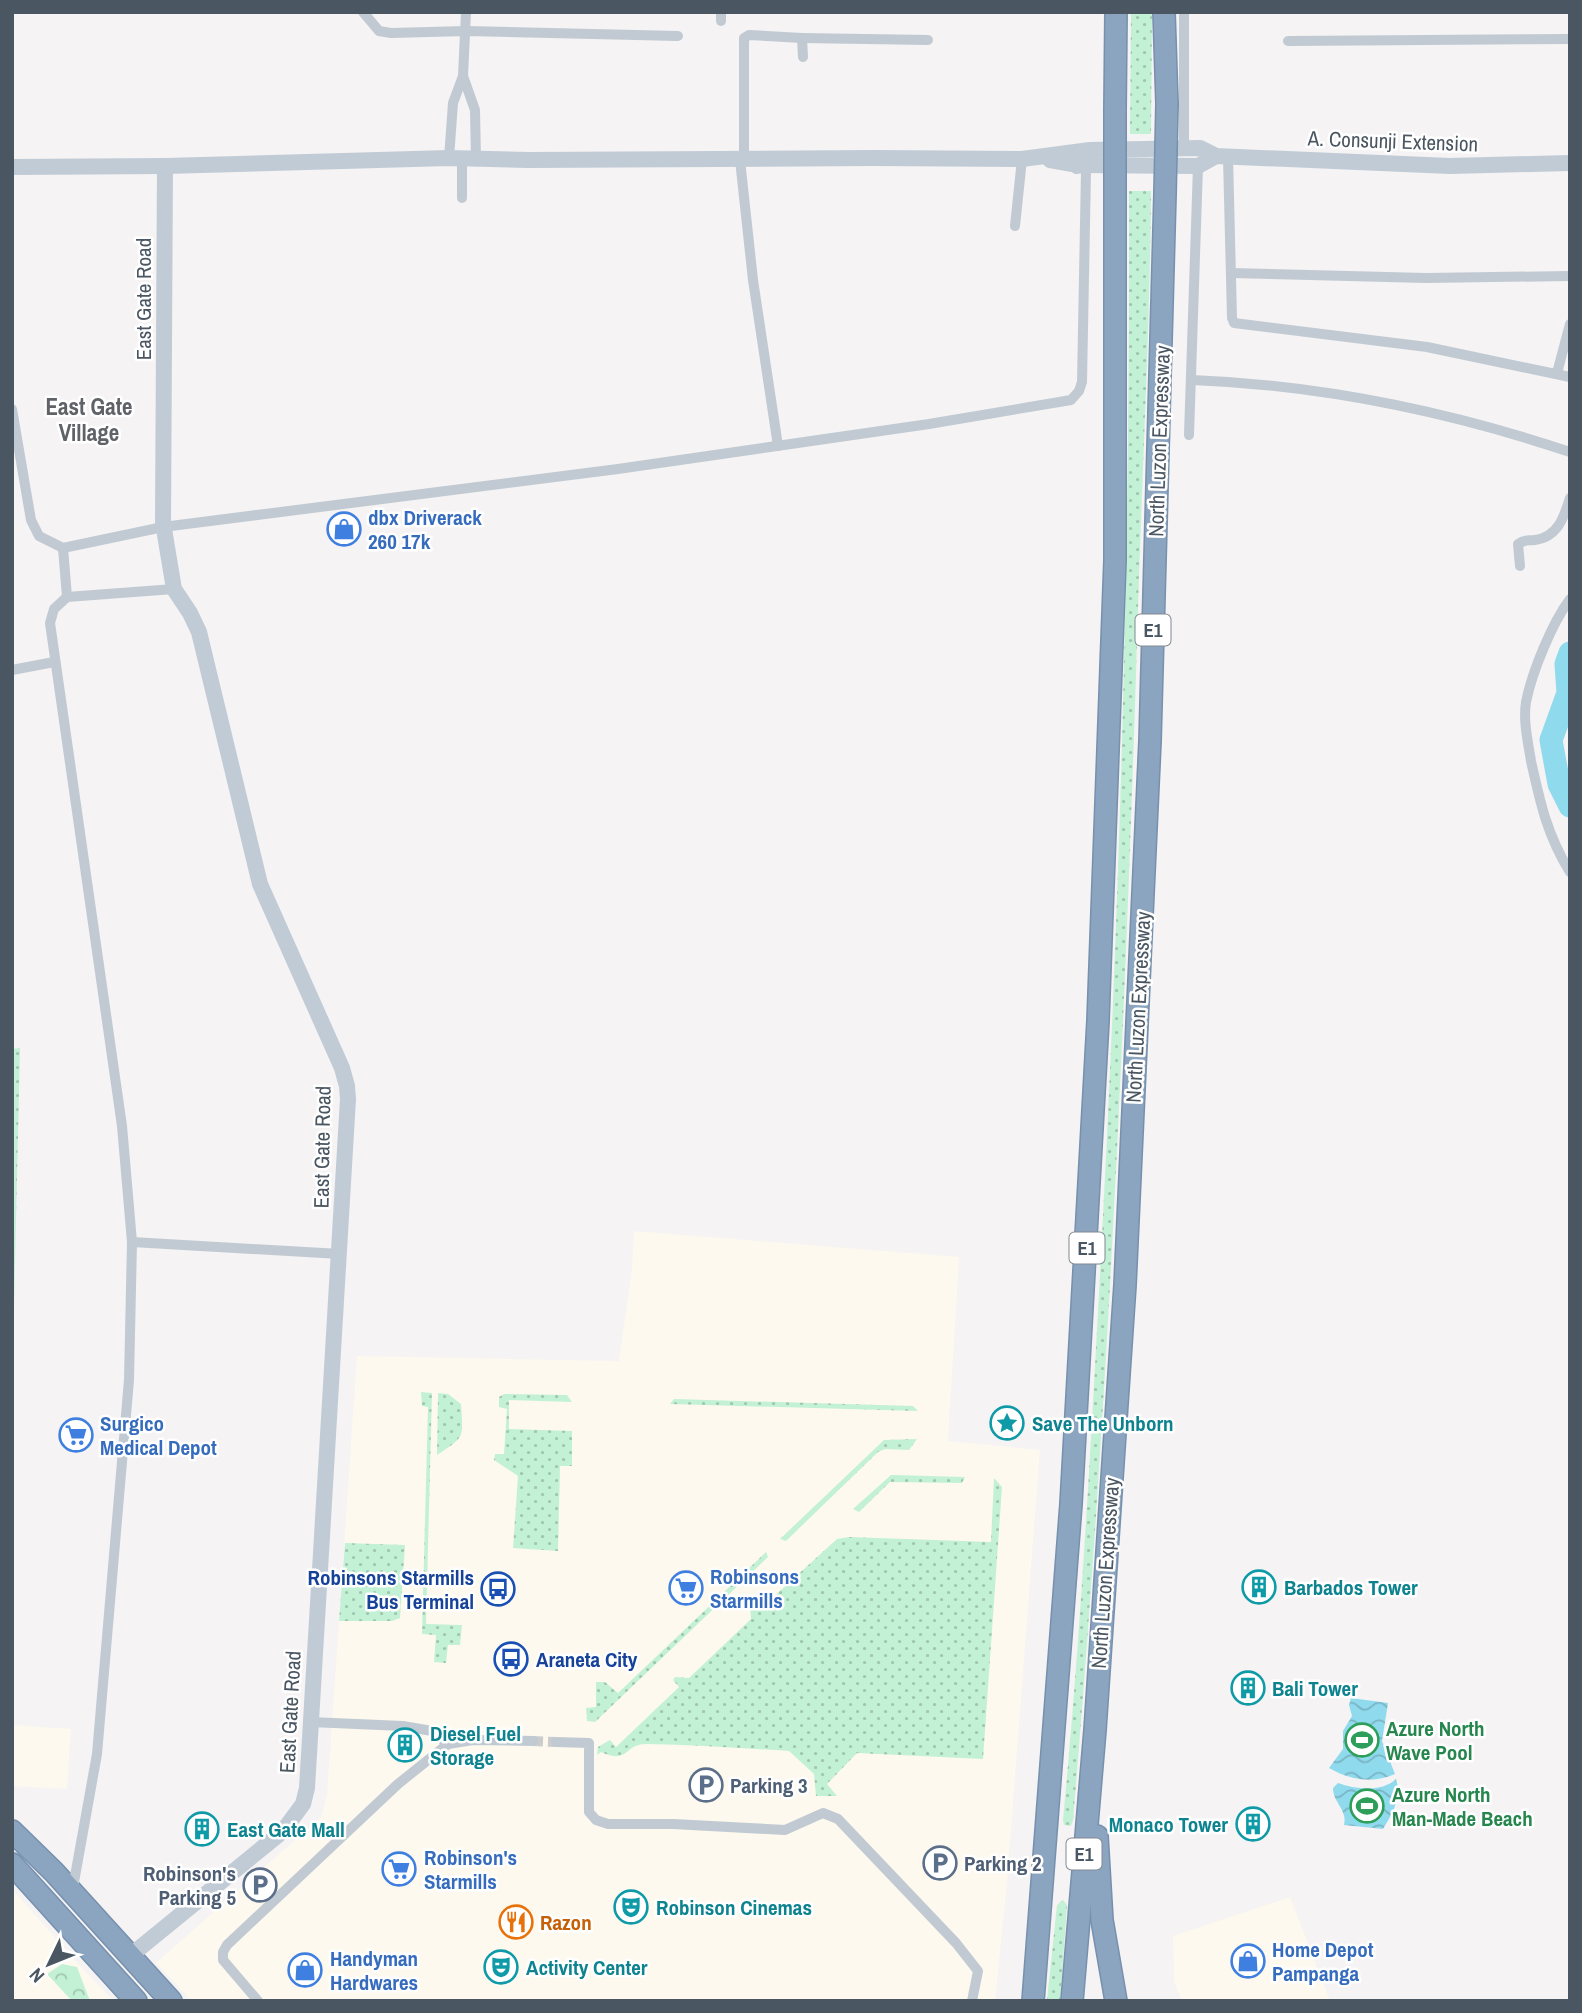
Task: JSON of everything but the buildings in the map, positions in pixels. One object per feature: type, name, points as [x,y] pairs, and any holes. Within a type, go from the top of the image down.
[{"type":"highway","name":"North Luzon Expressway","points":[[1033,2001],[1071,1504],[1098,1021],[1115,560],[1116,12]]},
{"type":"highway","name":"North Luzon Expressway","points":[[1072,2001],[1095,1730],[1125,1285],[1139,998],[1150,741],[1165,194],[1167,104],[1164,12]]},
{"type":"highway","points":[[1095,1730],[1102,1920],[1116,2001]]},
{"type":"highway","points":[[12,1831],[130,1956],[153,2000]]},
{"type":"highway","points":[[12,1831],[66,1904],[153,2000]]},
{"type":"highway","points":[[12,1864],[153,2000]]},
{"type":"street","points":[[363,12],[379,30],[391,33],[466,31],[678,36]]},
{"type":"street","points":[[462,198],[462,158],[453,103],[463,76],[466,12]]},
{"type":"street","points":[[1184,12],[1184,149]]},
{"type":"street","points":[[778,446],[753,280],[742,160],[744,38],[749,35],[928,40]]},
{"type":"street","points":[[802,38],[803,57]]},
{"type":"street","points":[[1288,41],[1570,39]]},
{"type":"street","points":[[462,158],[475,110],[463,76]]},
{"type":"street","name":"A. Consunji Extension","points":[[1030,159],[1090,150],[1200,148],[1222,157],[1450,166],[1570,163]]},
{"type":"street","points":[[12,167],[462,158],[528,165],[874,158],[1030,159],[1078,165],[1198,166],[1222,157],[1234,323],[1427,347],[1570,377]]},
{"type":"street","points":[[1015,226],[1030,159]]},
{"type":"street","points":[[12,409],[31,520],[39,536],[64,548],[163,527],[618,469],[1071,400],[1076,396],[1082,382],[1086,171],[1052,167],[1030,159]]},
{"type":"street","name":"East Gate Road","points":[[130,1956],[274,1839],[294,1818],[303,1804],[307,1788],[340,1254],[347,1086],[260,884],[199,632],[174,589],[163,527],[165,166]]},
{"type":"street","points":[[1189,435],[1198,166]]},
{"type":"street","points":[[1231,273],[1426,278],[1570,276]]},
{"type":"street","points":[[1557,373],[1570,324]]},
{"type":"street","points":[[1192,380],[1286,387],[1390,402],[1469,421],[1570,452]]},
{"type":"street","points":[[1520,566],[1518,544],[1523,540],[1535,540],[1552,534],[1562,522],[1570,498]]},
{"type":"street","points":[[64,548],[67,597]]},
{"type":"street","points":[[72,1893],[97,1754],[129,1380],[132,1242],[122,1126],[50,623],[54,609],[67,597],[174,589]]},
{"type":"street","points":[[1570,599],[1559,614],[1540,661],[1526,703],[1525,728],[1542,814],[1556,848],[1570,872]]},
{"type":"street","points":[[12,670],[54,662]]},
{"type":"street","points":[[132,1242],[340,1254]]},
{"type":"street","points":[[310,1722],[403,1726],[432,1731],[447,1744]]},
{"type":"street","points":[[258,2001],[223,1960],[227,1945],[398,1784],[447,1744],[473,1740],[533,1741]]},
{"type":"street","points":[[556,1742],[589,1743],[589,1812],[596,1820],[608,1824],[673,1824],[785,1830],[823,1813],[838,1819],[956,1943],[978,1971],[972,2001]]},
{"type":"shaded area","name":"Robinsons Starmills","points":[[634,1231],[959,1257],[948,1441],[1040,1450],[1007,1881],[995,2001],[192,2001],[156,1963],[321,1817],[327,1796],[357,1356],[619,1361],[632,1269]]},
{"type":"shaded area","points":[[12,1725],[71,1729],[67,1789],[12,1786]]},
{"type":"shaded area","points":[[12,1889],[83,1969],[114,2001],[12,2001]]},
{"type":"shaded area","name":"Home Depot Pampanga","points":[[1290,1897],[1330,2001],[1182,2001],[1174,1981],[1173,1936]]},
{"type":"green space","points":[[1131,12],[1152,12],[1151,134],[1130,134]]},
{"type":"green space","points":[[1129,191],[1151,191],[1148,348],[1121,1063],[1096,1518],[1071,1826],[1064,1825],[1063,1820],[1089,1467],[1108,1122],[1118,856],[1126,590]]},
{"type":"green space","points":[[20,1048],[12,1393],[12,1049]]},
{"type":"green space","points":[[421,1392],[432,1393],[426,1624],[462,1625],[460,1645],[448,1645],[446,1663],[434,1662],[436,1635],[422,1634],[428,1407],[422,1406]]},
{"type":"green space","points":[[438,1393],[448,1394],[461,1404],[462,1430],[453,1444],[437,1455]]},
{"type":"green space","points":[[504,1394],[567,1395],[572,1402],[509,1400],[509,1429],[572,1431],[572,1466],[560,1466],[558,1551],[513,1548],[518,1476],[494,1460],[495,1454],[504,1454],[507,1409],[499,1407],[499,1397]]},
{"type":"green space","points":[[674,1399],[913,1406],[918,1411],[670,1404]]},
{"type":"green space","points":[[917,1439],[909,1450],[885,1449],[878,1452],[786,1541],[780,1539],[884,1440]]},
{"type":"green space","points":[[891,1475],[965,1477],[962,1483],[890,1482],[859,1512],[853,1509]]},
{"type":"green space","points":[[994,1478],[1002,1487],[983,1759],[857,1753],[827,1784],[837,1796],[816,1796],[814,1774],[789,1751],[646,1744],[634,1747],[622,1755],[601,1752],[597,1755],[598,1747],[610,1740],[616,1747],[679,1687],[673,1680],[675,1677],[689,1678],[751,1619],[750,1605],[754,1602],[760,1609],[837,1539],[849,1537],[991,1542]]},
{"type":"green space","points":[[345,1543],[405,1545],[400,1618],[392,1621],[339,1621]]},
{"type":"green space","points":[[766,1552],[768,1557],[595,1722],[587,1721],[586,1708],[596,1707],[596,1682],[605,1682],[618,1693]]},
{"type":"green space","points":[[1063,1900],[1067,1905],[1060,2001],[1047,2001],[1057,1905]]},
{"type":"green space","points":[[62,1964],[77,1967],[90,2001],[72,2001],[47,1974]]},
{"type":"water","name":"Azure North Wave Pool","points":[[1351,1698],[1388,1703],[1382,1741],[1395,1774],[1370,1780],[1345,1775],[1329,1768],[1343,1749],[1343,1731],[1352,1716],[1349,1705]]},
{"type":"water","name":"Azure North Man-Made Beach","points":[[1396,1779],[1397,1799],[1383,1829],[1344,1825],[1344,1815],[1333,1788],[1338,1783],[1352,1787],[1376,1788]]},
{"type":"waterway","points":[[1570,653],[1566,664],[1568,693],[1551,740],[1559,784],[1570,806]]},
{"type":"tunnel","points":[[533,1741],[556,1742]]},
{"type":"place","name":"dbx Driverack 260 17k","points":[[344,529]]},
{"type":"place","name":"Save The Unborn","points":[[1007,1423]]},
{"type":"place","name":"Surgico Medical Depot","points":[[76,1435]]},
{"type":"place","name":"Barbados Tower","points":[[1259,1587]]},
{"type":"place","name":"Robinsons Starmills","points":[[686,1588]]},
{"type":"place","name":"Robinsons Starmills Bus Terminal","points":[[498,1589]]},
{"type":"place","name":"Araneta City","points":[[511,1659]]},
{"type":"place","name":"Bali Tower","points":[[1248,1688]]},
{"type":"place","name":"Azure North Wave Pool","points":[[1362,1740]]},
{"type":"place","name":"Diesel Fuel Storage","points":[[405,1745]]},
{"type":"place","name":"Parking 3","points":[[706,1785]]},
{"type":"place","name":"Azure North Man-Made Beach","points":[[1367,1806]]},
{"type":"place","name":"Monaco Tower","points":[[1253,1824]]},
{"type":"place","name":"East Gate Mall","points":[[202,1829]]},
{"type":"place","name":"Parking 2","points":[[940,1863]]},
{"type":"place","name":"Robinson's Starmills","points":[[399,1869]]},
{"type":"place","name":"Robinson's Parking 5","points":[[260,1885]]},
{"type":"place","name":"Robinson Cinemas","points":[[631,1907]]},
{"type":"place","name":"Razon","points":[[516,1922]]},
{"type":"place","name":"Home Depot Pampanga","points":[[1248,1961]]},
{"type":"place","name":"Activity Center","points":[[501,1967]]},
{"type":"place","name":"Handyman Hardwares","points":[[305,1970]]},
{"type":"district","name":"East Gate Village","points":[[89,419]]}]
